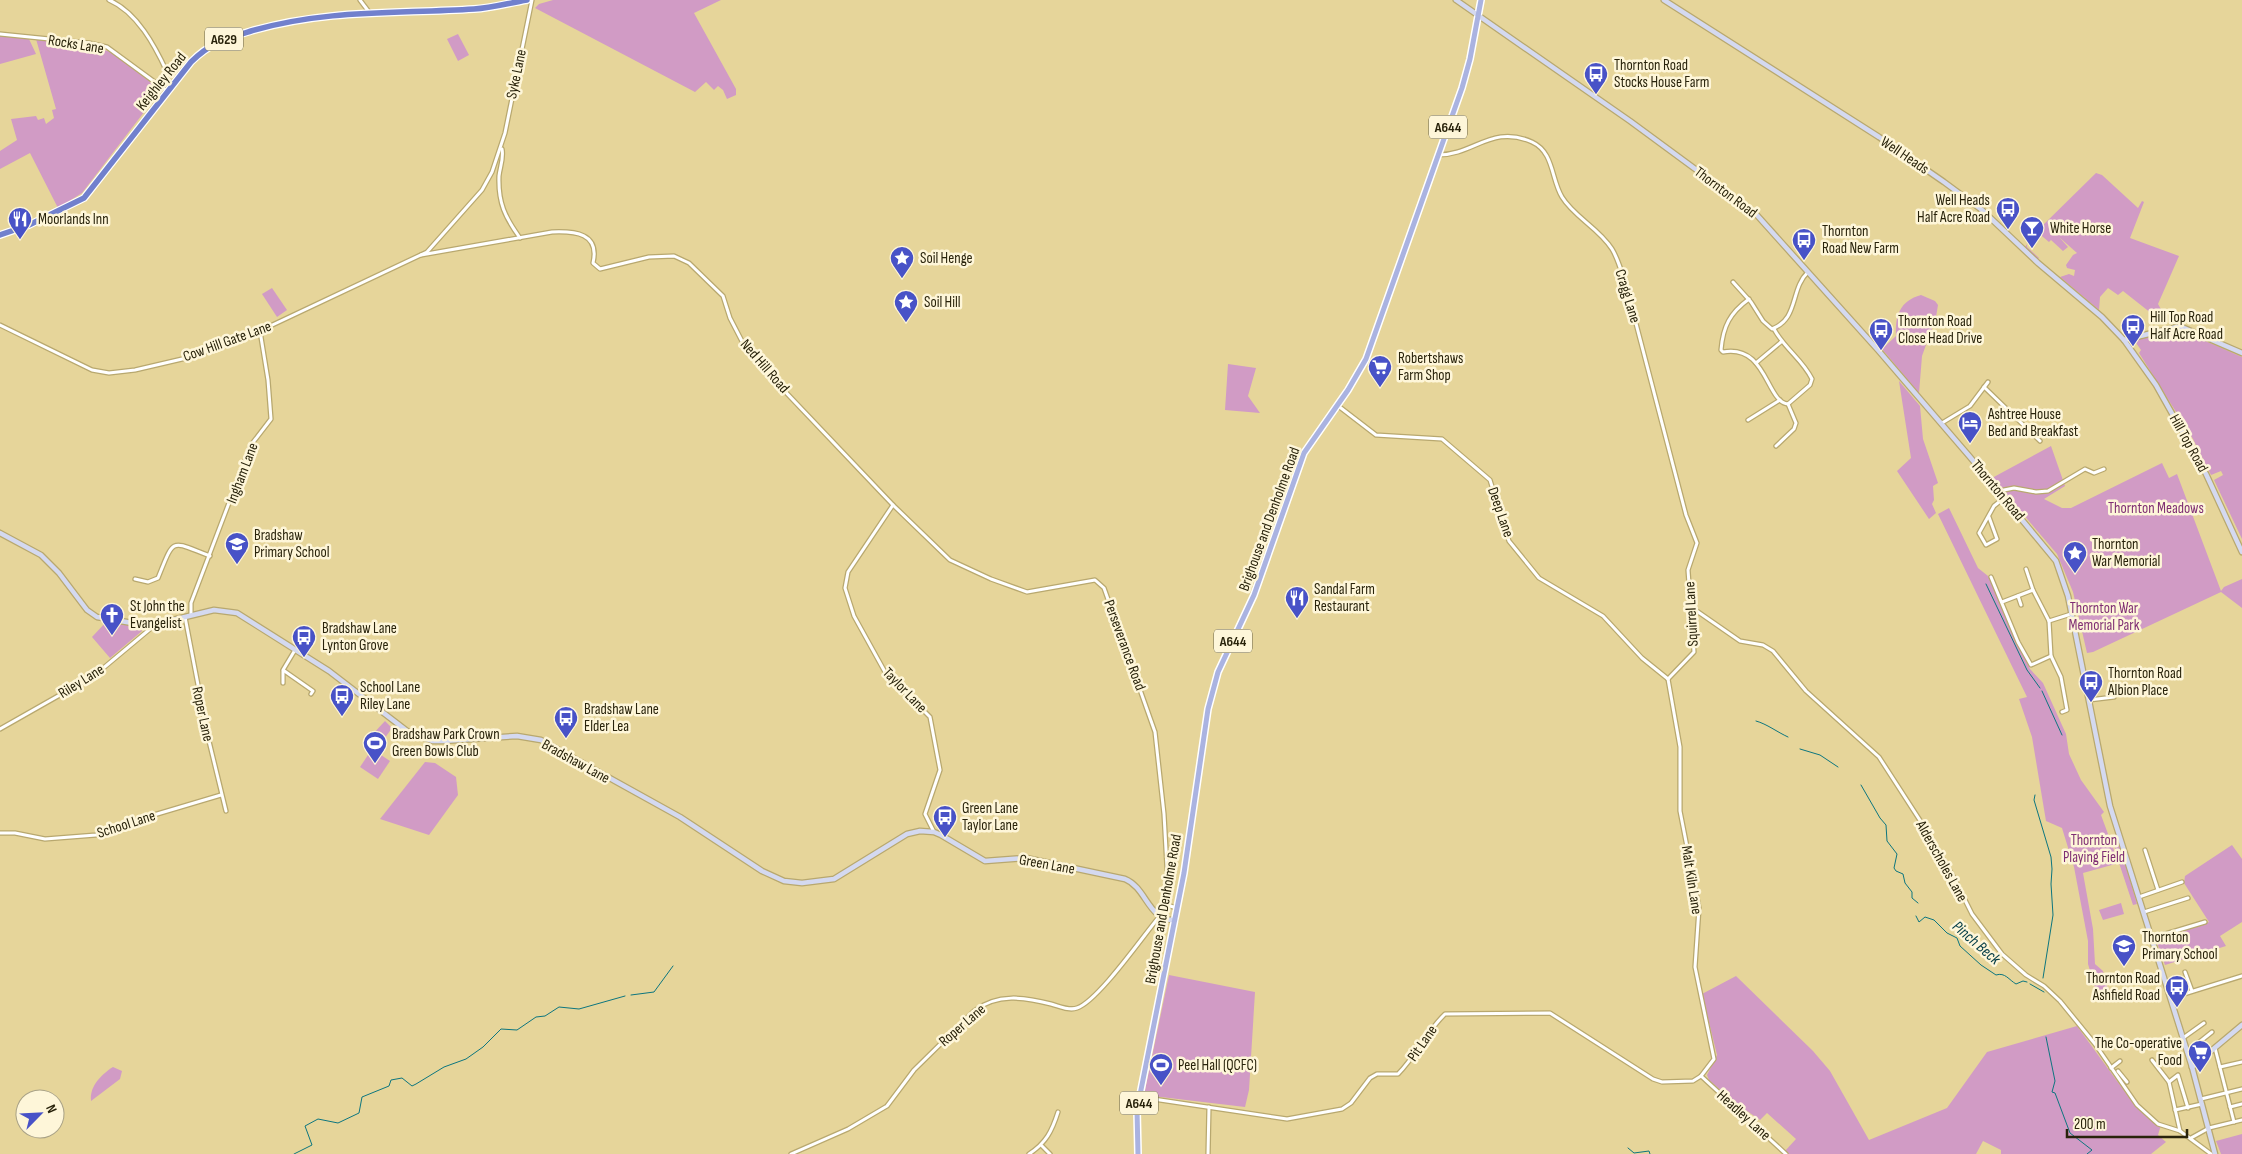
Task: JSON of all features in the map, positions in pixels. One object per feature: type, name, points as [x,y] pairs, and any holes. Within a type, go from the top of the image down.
[{"type":"highway","name":"Keighley Road","points":[[0,235],[29,225],[84,198],[97,184],[165,89],[207,47],[225,39],[305,18],[369,12],[475,9],[527,0]]},
{"type":"main road","name":"A644","points":[[1477,15],[1481,0]]},
{"type":"main road","name":"Brighouse and Denholme Road","points":[[1140,1097],[1147,1053],[1178,908],[1208,709],[1218,672],[1254,595],[1304,453],[1366,359],[1470,59],[1477,15]]},
{"type":"main road","name":"A644","points":[[1138,1154],[1137,1110],[1140,1097]]},
{"type":"street","points":[[109,0],[127,12],[148,35],[167,72],[165,89]]},
{"type":"street","points":[[360,0],[369,12]]},
{"type":"street","name":"Syke Lane","points":[[421,255],[434,244],[482,190],[501,148],[532,0]]},
{"type":"street","name":"Thornton Road","points":[[1456,0],[1729,192],[1755,213],[1809,271],[2056,561],[2063,578],[2071,614],[2110,806],[2192,1067],[2216,1154]]},
{"type":"street","name":"Well Heads","points":[[1664,0],[1879,137],[1956,190],[1982,210],[2038,262],[2090,306],[2124,340]]},
{"type":"street","name":"Rocks Lane","points":[[0,34],[89,43],[106,47],[165,89]]},
{"type":"street","name":"Cragg Lane","points":[[1438,155],[1452,155],[1497,137],[1509,137],[1531,142],[1546,153],[1562,197],[1612,249],[1635,320],[1686,515],[1697,543],[1688,570]]},
{"type":"street","name":"Syke Lane","points":[[501,148],[503,155],[499,177],[502,209],[520,238]]},
{"type":"street","name":"Ned Hill Road","points":[[421,255],[552,232],[571,231],[584,236],[592,243],[596,252],[593,263],[600,269],[649,257],[674,256],[689,263],[723,296],[730,318],[744,347],[893,505]]},
{"type":"street","name":"Cow Hill Gate Lane","points":[[0,325],[92,370],[109,373],[135,370],[195,356],[260,330],[421,255]]},
{"type":"street","points":[[1774,329],[1792,310],[1796,289],[1809,271]]},
{"type":"street","points":[[1733,282],[1749,299],[1763,321],[1770,328],[1774,329],[1781,342],[1806,369],[1812,379],[1810,385],[1788,404]]},
{"type":"street","points":[[1749,299],[1733,311],[1722,340],[1721,350],[1723,352],[1743,352],[1756,363],[1780,400],[1788,404],[1796,423],[1794,428],[1776,446]]},
{"type":"street","points":[[2124,340],[2177,327],[2184,328],[2242,353]]},
{"type":"street","name":"Ingham Lane","points":[[188,616],[191,603],[253,441],[271,420],[268,380],[260,330]]},
{"type":"street","name":"Hill Top Road","points":[[2124,340],[2145,368],[2182,430],[2206,474],[2242,552]]},
{"type":"street","points":[[1756,363],[1781,342]]},
{"type":"street","points":[[1941,424],[1947,418],[1970,406],[1988,382]]},
{"type":"street","points":[[1984,387],[2040,441]]},
{"type":"street","points":[[1748,420],[1780,400]]},
{"type":"street","name":"Deep Lane","points":[[1337,405],[1376,435],[1442,439],[1490,480],[1509,541],[1539,578],[1603,616],[1642,658],[1668,679]]},
{"type":"street","points":[[1998,492],[2014,488],[2048,492],[2085,469],[2094,473],[2104,469]]},
{"type":"street","points":[[1989,516],[1997,539],[1986,545],[1979,532],[1994,506],[2004,498]]},
{"type":"street","name":"Taylor Lane","points":[[893,505],[848,572],[845,588],[854,616],[885,672],[930,717],[940,770],[925,814],[934,832]]},
{"type":"street","name":"Perseverance Road","points":[[893,505],[950,560],[1008,586],[1027,592],[1095,580],[1104,588],[1155,732],[1164,814],[1169,902],[1170,906],[1178,908]]},
{"type":"street","name":"Bradshaw Lane","points":[[0,533],[41,555],[59,573],[87,610],[97,617],[144,625],[156,624],[214,610],[233,612],[329,671],[411,734],[443,741],[516,736],[541,740],[680,817],[762,871],[784,881],[802,883],[834,879],[908,834],[916,831],[934,832]]},
{"type":"street","points":[[135,579],[148,582],[158,578],[170,549],[174,545],[184,544],[210,556]]},
{"type":"street","points":[[2026,569],[2033,590],[2049,620],[2051,656],[2064,688],[2067,710],[2062,712]]},
{"type":"street","name":"Squirrel Lane","points":[[1668,679],[1694,652],[1688,570]]},
{"type":"street","points":[[1991,577],[2018,642],[2031,665],[2051,656]]},
{"type":"street","points":[[2002,602],[2033,590]]},
{"type":"street","points":[[2018,596],[2021,605]]},
{"type":"street","name":"Alderscholes Lane","points":[[1691,607],[1740,641],[1763,645],[1773,651],[1806,691],[1879,757],[1923,825],[1954,878],[1972,914],[1991,940],[2012,964],[2052,993],[2096,1044],[2137,1105],[2158,1124],[2180,1131],[2211,1154]]},
{"type":"street","points":[[2049,620],[2071,614]]},
{"type":"street","name":"Roper Lane","points":[[188,616],[191,656],[226,811]]},
{"type":"street","name":"Riley Lane","points":[[0,729],[95,675],[156,624]]},
{"type":"street","points":[[144,625],[146,632]]},
{"type":"street","points":[[282,683],[283,670],[295,649]]},
{"type":"street","points":[[283,670],[313,691],[311,694]]},
{"type":"street","name":"Malt Kiln Lane","points":[[1668,679],[1680,747],[1680,811],[1699,908],[1695,967],[1705,1020],[1714,1052],[1714,1059],[1701,1076]]},
{"type":"street","points":[[2088,700],[2114,696]]},
{"type":"street","name":"School Lane","points":[[0,833],[15,833],[45,839],[96,835],[137,820],[221,795]]},
{"type":"street","name":"Green Lane","points":[[934,832],[985,861],[1026,858],[1125,878],[1134,884],[1159,917]]},
{"type":"street","points":[[2145,850],[2158,890]]},
{"type":"street","points":[[2139,897],[2182,882]]},
{"type":"street","points":[[2144,912],[2188,898]]},
{"type":"street","points":[[1159,917],[1166,921],[1175,920]]},
{"type":"street","name":"Roper Lane","points":[[791,1154],[848,1129],[887,1106],[914,1070],[974,1011],[985,1003],[1012,998],[1035,1000],[1070,1009],[1076,1009],[1084,1004],[1104,985],[1159,917]]},
{"type":"street","points":[[2152,938],[2205,922]]},
{"type":"street","points":[[2185,972],[2192,991]]},
{"type":"street","points":[[2170,998],[2242,976]]},
{"type":"street","name":"Pit Lane","points":[[1140,1097],[1287,1119],[1342,1109],[1351,1103],[1370,1078],[1377,1074],[1398,1074],[1411,1060],[1445,1014],[1550,1013],[1653,1079],[1678,1082],[1693,1080],[1701,1076]]},
{"type":"street","points":[[2183,1038],[2204,1023]]},
{"type":"street","points":[[2192,1067],[2242,1025]]},
{"type":"street","points":[[2187,1052],[2212,1032]]},
{"type":"street","points":[[2216,1048],[2234,1122]]},
{"type":"street","points":[[2152,1060],[2169,1082],[2180,1131]]},
{"type":"street","points":[[2111,1068],[2120,1061]]},
{"type":"street","points":[[2220,1067],[2242,1062]]},
{"type":"street","points":[[2118,1071],[2126,1082]]},
{"type":"street","points":[[2169,1082],[2178,1075],[2188,1108]]},
{"type":"street","name":"Headley Lane","points":[[1701,1076],[1786,1154]]},
{"type":"street","points":[[2118,1079],[2122,1076]]},
{"type":"street","points":[[2175,1110],[2188,1108],[2226,1093],[2242,1089]]},
{"type":"street","points":[[2230,1107],[2242,1104]]},
{"type":"street","points":[[1208,1154],[1209,1107]]},
{"type":"street","points":[[1029,1154],[1042,1146],[1052,1130],[1058,1112]]},
{"type":"street","points":[[2191,1138],[2209,1128],[2242,1120]]},
{"type":"street","points":[[1042,1146],[1050,1154]]},
{"type":"green space","points":[[553,0],[721,0],[694,13],[736,89],[736,95],[727,99],[723,90],[718,86],[714,90],[706,82],[695,92],[535,8],[539,4]]},
{"type":"green space","points":[[458,34],[469,55],[458,61],[447,39]]},
{"type":"green space","points":[[0,36],[29,39],[36,54],[0,64]]},
{"type":"green space","points":[[36,39],[46,40],[47,45],[64,48],[65,42],[89,45],[111,52],[161,90],[82,193],[58,208],[30,153],[0,169],[0,151],[17,140],[11,119],[36,116],[38,120],[44,118],[46,124],[54,118],[52,110],[56,109]]},
{"type":"green space","points":[[2096,173],[2102,175],[2138,208],[2142,201],[2144,202],[2130,238],[2179,256],[2158,304],[2163,313],[2156,317],[2123,291],[2118,295],[2108,288],[2100,297],[2099,310],[2060,277],[2069,274],[2074,276],[2075,270],[2067,268],[2066,265],[2073,255],[2077,253],[2059,237],[2068,247],[2063,251],[2051,240],[2049,242],[2037,232],[2033,237],[2037,231]]},
{"type":"green space","points":[[2027,244],[2027,247],[2039,258],[2037,260],[2025,247]]},
{"type":"green space","points":[[272,288],[287,310],[277,317],[262,294]]},
{"type":"green space","points":[[1921,295],[1935,301],[1938,305],[1936,317],[1922,356],[1919,393],[1882,349],[1896,336],[1900,310],[1908,301]]},
{"type":"green space","points":[[2171,331],[2183,331],[2242,357],[2242,539],[2214,480],[2223,475],[2221,471],[2211,475],[2193,439],[2139,353],[2141,350],[2134,340]]},
{"type":"green space","points":[[1228,364],[1256,368],[1248,396],[1260,413],[1225,410]]},
{"type":"green space","points":[[1899,381],[1920,406],[1923,439],[1938,483],[1933,486],[1934,500],[1932,504],[1936,513],[1929,519],[1897,471],[1911,458]]},
{"type":"green space","points":[[2051,446],[2065,486],[2044,499],[2062,508],[2071,508],[2162,463],[2169,478],[2177,474],[2221,591],[2224,587],[2242,579],[2242,608],[2221,592],[2093,652],[2087,653],[2073,592],[2057,554],[1992,478]]},
{"type":"green space","name":"Thornton Playing Field","points":[[1949,508],[1978,568],[1988,576],[2030,669],[2043,683],[2066,734],[2069,754],[2081,780],[2104,812],[2101,815],[2118,861],[2114,844],[2119,842],[2137,904],[2133,905],[2119,863],[2083,873],[2093,929],[2095,964],[2103,971],[2109,994],[2104,1000],[2101,994],[2098,998],[2088,964],[2088,941],[2074,867],[2062,828],[2046,821],[2032,737],[2019,699],[2027,697],[1938,514]]},
{"type":"green space","points":[[107,621],[131,625],[142,631],[110,658],[92,637]]},
{"type":"green space","points":[[385,721],[392,728],[382,742],[371,736]]},
{"type":"green space","name":"Bradshaw Park Crown Green Bowls Club","points":[[372,749],[390,761],[378,779],[360,767]]},
{"type":"green space","points":[[425,762],[435,763],[456,777],[458,795],[429,835],[380,819]]},
{"type":"green space","points":[[2232,845],[2242,859],[2242,922],[2220,936],[2226,946],[2165,965],[2156,940],[2209,922],[2184,883],[2185,876]]},
{"type":"green space","points":[[2121,903],[2124,914],[2103,920],[2099,910]]},
{"type":"green space","points":[[1169,975],[1255,992],[1249,1090],[1245,1107],[1144,1095]]},
{"type":"green space","points":[[1736,976],[1813,1051],[1830,1071],[1869,1140],[1947,1108],[1987,1052],[2077,1026],[2136,1107],[2161,1125],[2158,1135],[2166,1142],[2151,1154],[2001,1154],[2001,1150],[1983,1141],[1976,1154],[1789,1154],[1785,1151],[1796,1139],[1767,1113],[1760,1120],[1747,1111],[1745,1112],[1709,1080],[1707,1075],[1717,1055],[1702,994]]},
{"type":"green space","points":[[113,1067],[122,1071],[120,1079],[91,1101],[94,1085]]},
{"type":"green space","points":[[2242,1134],[2242,1154],[2221,1154],[2216,1141]]},
{"type":"waterway","name":"Pinch Beck","points":[[1986,584],[2027,670],[2040,688]]},
{"type":"waterway","name":"Pinch Beck","points":[[2042,691],[2062,735]]},
{"type":"waterway","name":"Pinch Beck","points":[[1756,721],[1788,737]]},
{"type":"waterway","name":"Pinch Beck","points":[[1800,749],[1820,755],[1838,767]]},
{"type":"waterway","name":"Pinch Beck","points":[[1861,785],[1886,825],[1887,841],[1897,854],[1894,868],[1903,874],[1905,883],[1912,892],[1912,898],[1918,903]]},
{"type":"waterway","points":[[2035,795],[2034,800],[2051,857],[2052,869],[2053,915],[2043,978]]},
{"type":"waterway","name":"Pinch Beck","points":[[1916,916],[1919,922],[1925,917],[1934,920],[1947,933],[1957,938],[1960,946],[1981,965],[1996,975],[2004,975],[2016,984],[2023,981],[2027,982]]},
{"type":"waterway","points":[[631,995],[654,992],[673,966]]},
{"type":"waterway","name":"Pinch Beck","points":[[2030,984],[2044,992]]},
{"type":"waterway","points":[[294,1154],[312,1145],[305,1126],[318,1119],[338,1123],[359,1113],[362,1097],[389,1086],[391,1080],[402,1078],[412,1086],[444,1067],[466,1059],[483,1047],[501,1029],[517,1030],[536,1017],[545,1016],[559,1007],[579,1009],[625,996]]},
{"type":"waterway","name":"Pinch Beck","points":[[2046,1037],[2055,1081],[2052,1092],[2055,1093],[2070,1133],[2092,1150],[2087,1154]]},
{"type":"waterway","points":[[1628,1148],[1634,1153],[1649,1151],[1650,1154]]},
{"type":"place","name":"Thornton Road Stocks House Farm","points":[[1596,95]]},
{"type":"place","name":"Well Heads Half Acre Road","points":[[2008,230]]},
{"type":"place","name":"Moorlands Inn","points":[[20,240]]},
{"type":"place","name":"White Horse","points":[[2032,249]]},
{"type":"place","name":"Thornton Road New Farm","points":[[1804,261]]},
{"type":"place","name":"Soil Henge","points":[[902,279]]},
{"type":"place","name":"Soil Hill","points":[[906,323]]},
{"type":"place","name":"Hill Top Road Half Acre Road","points":[[2133,347]]},
{"type":"place","name":"Thornton Road Close Head Drive","points":[[1881,351]]},
{"type":"place","name":"Robertshaws Farm Shop","points":[[1380,388]]},
{"type":"place","name":"Ashtree House Bed and Breakfast","points":[[1970,444]]},
{"type":"place","name":"Bradshaw Primary School","points":[[237,565]]},
{"type":"place","name":"Thornton War Memorial","points":[[2075,574]]},
{"type":"place","name":"Sandal Farm Restaurant","points":[[1297,619]]},
{"type":"place","name":"St John the Evangelist","points":[[112,636]]},
{"type":"place","name":"Bradshaw Lane Lynton Grove","points":[[304,658]]},
{"type":"place","name":"Thornton Road Albion Place","points":[[2091,703]]},
{"type":"place","name":"School Lane Riley Lane","points":[[342,717]]},
{"type":"place","name":"Bradshaw Lane Elder Lea","points":[[566,739]]},
{"type":"place","name":"Bradshaw Park Crown Green Bowls Club","points":[[375,764]]},
{"type":"place","name":"Green Lane Taylor Lane","points":[[945,838]]},
{"type":"place","name":"Thornton Primary School","points":[[2124,967]]},
{"type":"place","name":"Thornton Road Ashfield Road","points":[[2177,1008]]},
{"type":"place","name":"The Co-operative Food","points":[[2200,1073]]},
{"type":"place","name":"Peel Hall (QCFC)","points":[[1161,1086]]},
{"type":"park label","name":"Thornton Meadows","points":[[2156,508]]},
{"type":"park label","name":"Thornton War Memorial Park","points":[[2104,616]]}]
